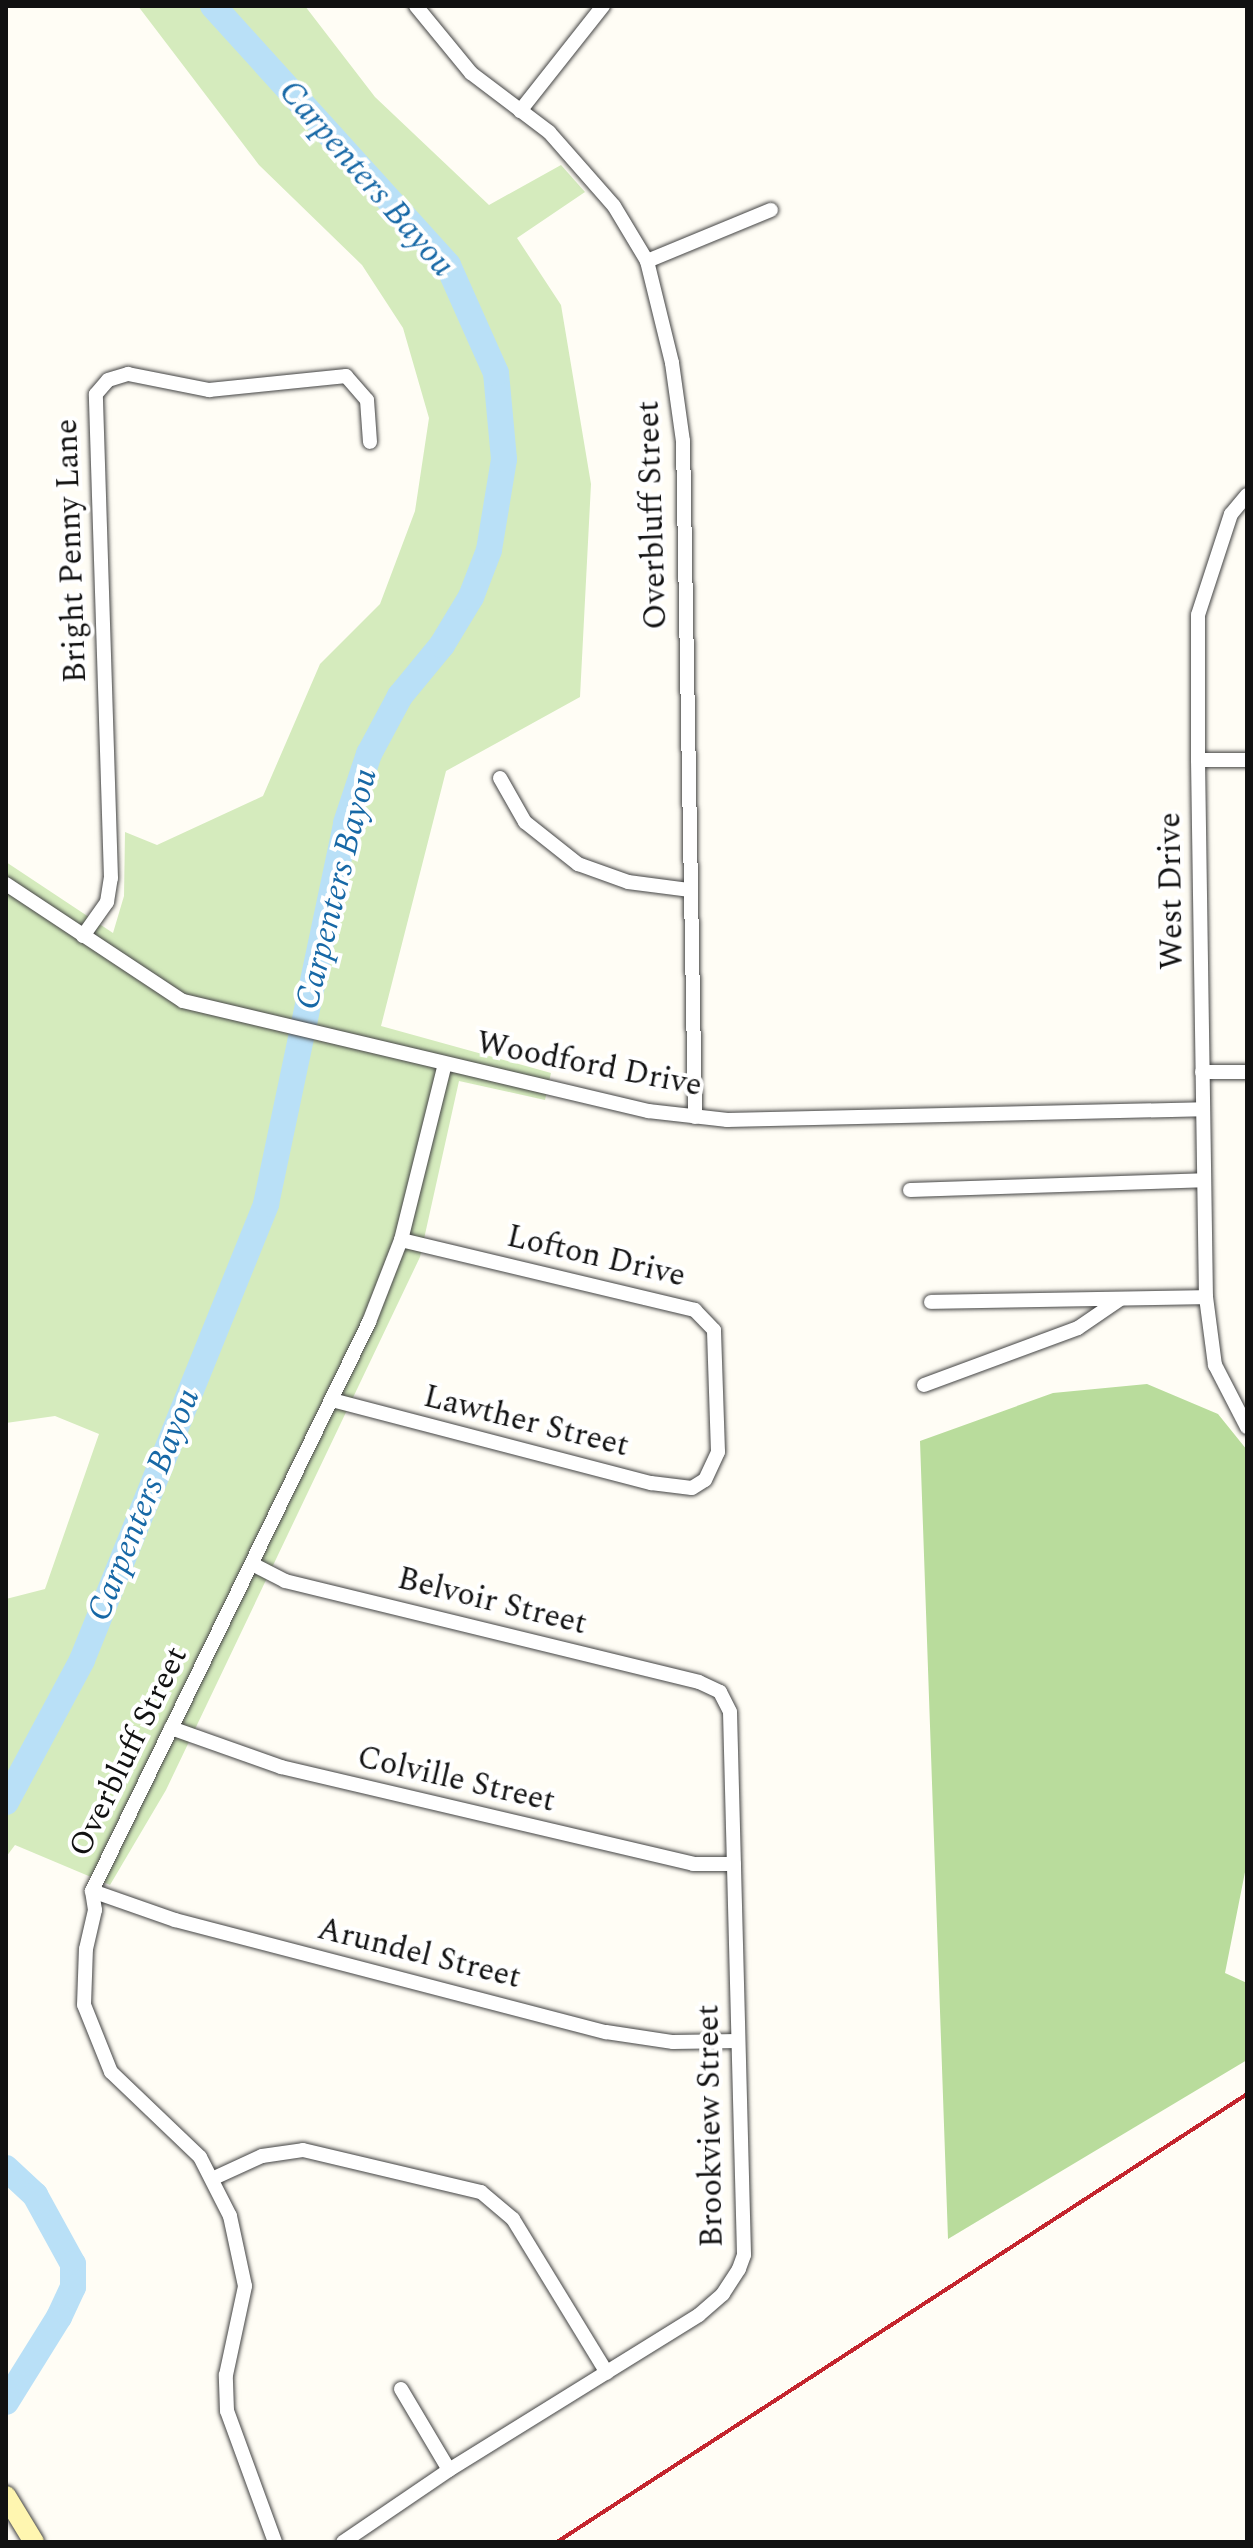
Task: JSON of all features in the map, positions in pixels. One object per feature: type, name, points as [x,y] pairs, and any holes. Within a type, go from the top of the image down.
[{"type":"main road","points":[[6,2496],[34,2542]]},
{"type":"street","name":"Overbluff Street","points":[[416,6],[471,73],[520,111],[589,173],[647,261],[672,363],[683,441],[695,1117]]},
{"type":"street","points":[[520,111],[556,72],[603,6]]},
{"type":"street","points":[[647,261],[771,210]]},
{"type":"street","name":"Bright Penny Lane","points":[[83,936],[107,902],[111,878],[96,394],[108,380],[128,374],[209,390],[346,376],[367,400],[370,442]]},
{"type":"street","name":"West Drive","points":[[1247,495],[1231,514],[1198,615],[1206,1297],[1215,1365],[1247,1427]]},
{"type":"street","points":[[1198,760],[1247,760]]},
{"type":"street","points":[[500,778],[525,822],[578,864],[628,882],[690,890]]},
{"type":"street","name":"Woodford Drive","points":[[6,884],[183,1001],[445,1064],[695,1117],[1203,1109]]},
{"type":"street","name":"Overbluff Street","points":[[275,2542],[227,2411],[226,2375],[245,2286],[235,2233],[214,2178],[200,2157],[121,2085],[97,2041],[84,2005],[86,1949],[95,1910],[92,1891],[332,1400],[401,1240],[445,1064]]},
{"type":"street","points":[[1202,1072],[1247,1072]]},
{"type":"street","points":[[910,1190],[1204,1180]]},
{"type":"street","name":"Lofton Drive","points":[[401,1240],[695,1310],[706,1318],[714,1330],[718,1452],[705,1480]]},
{"type":"street","points":[[931,1302],[1206,1297]]},
{"type":"street","points":[[924,1385],[1078,1328],[1119,1300]]},
{"type":"street","name":"Lawther Street","points":[[332,1400],[651,1483],[692,1488],[705,1480]]},
{"type":"street","name":"Belvoir Street","points":[[252,1564],[285,1581],[699,1682],[720,1692]]},
{"type":"street","name":"Brookview Street","points":[[343,2542],[449,2470],[712,2305],[739,2269],[744,2255],[730,1712],[720,1692]]},
{"type":"street","name":"Colville Street","points":[[171,1728],[281,1767],[693,1864],[734,1864]]},
{"type":"street","name":"Arundel Street","points":[[92,1891],[175,1920],[606,2032],[673,2042],[738,2041]]},
{"type":"street","points":[[214,2178],[262,2156],[317,2151],[481,2192],[513,2219],[607,2373]]},
{"type":"street","points":[[401,2389],[449,2470]]},
{"type":"green space","points":[[138,6],[305,6],[375,97],[489,205],[561,165],[585,192],[517,238],[561,305],[591,484],[580,697],[446,771],[381,1026],[551,1073],[545,1100],[459,1081],[420,1257],[166,1790],[110,1885],[15,1845],[6,1857],[6,1599],[45,1589],[99,1434],[55,1416],[6,1423],[6,862],[113,933],[124,896],[125,832],[157,845],[263,796],[320,664],[380,604],[415,511],[429,418],[403,328],[362,265],[259,165]]},
{"type":"green space","points":[[1147,1384],[1218,1414],[1247,1450],[1247,1862],[1225,1973],[1247,1983],[1247,2060],[948,2239],[920,1441],[1053,1393]]},
{"type":"waterway","name":"Carpenters Bayou","points":[[6,1802],[82,1660],[266,1204],[346,823],[369,754],[400,696],[442,645],[471,597],[489,550],[504,459],[496,373],[448,265],[213,6]]},
{"type":"waterway","name":"Carpenters Bayou","points":[[6,2168],[35,2195],[73,2264],[73,2287],[59,2317],[6,2402]]},
{"type":"railway","points":[[557,2542],[1247,2094]]}]
